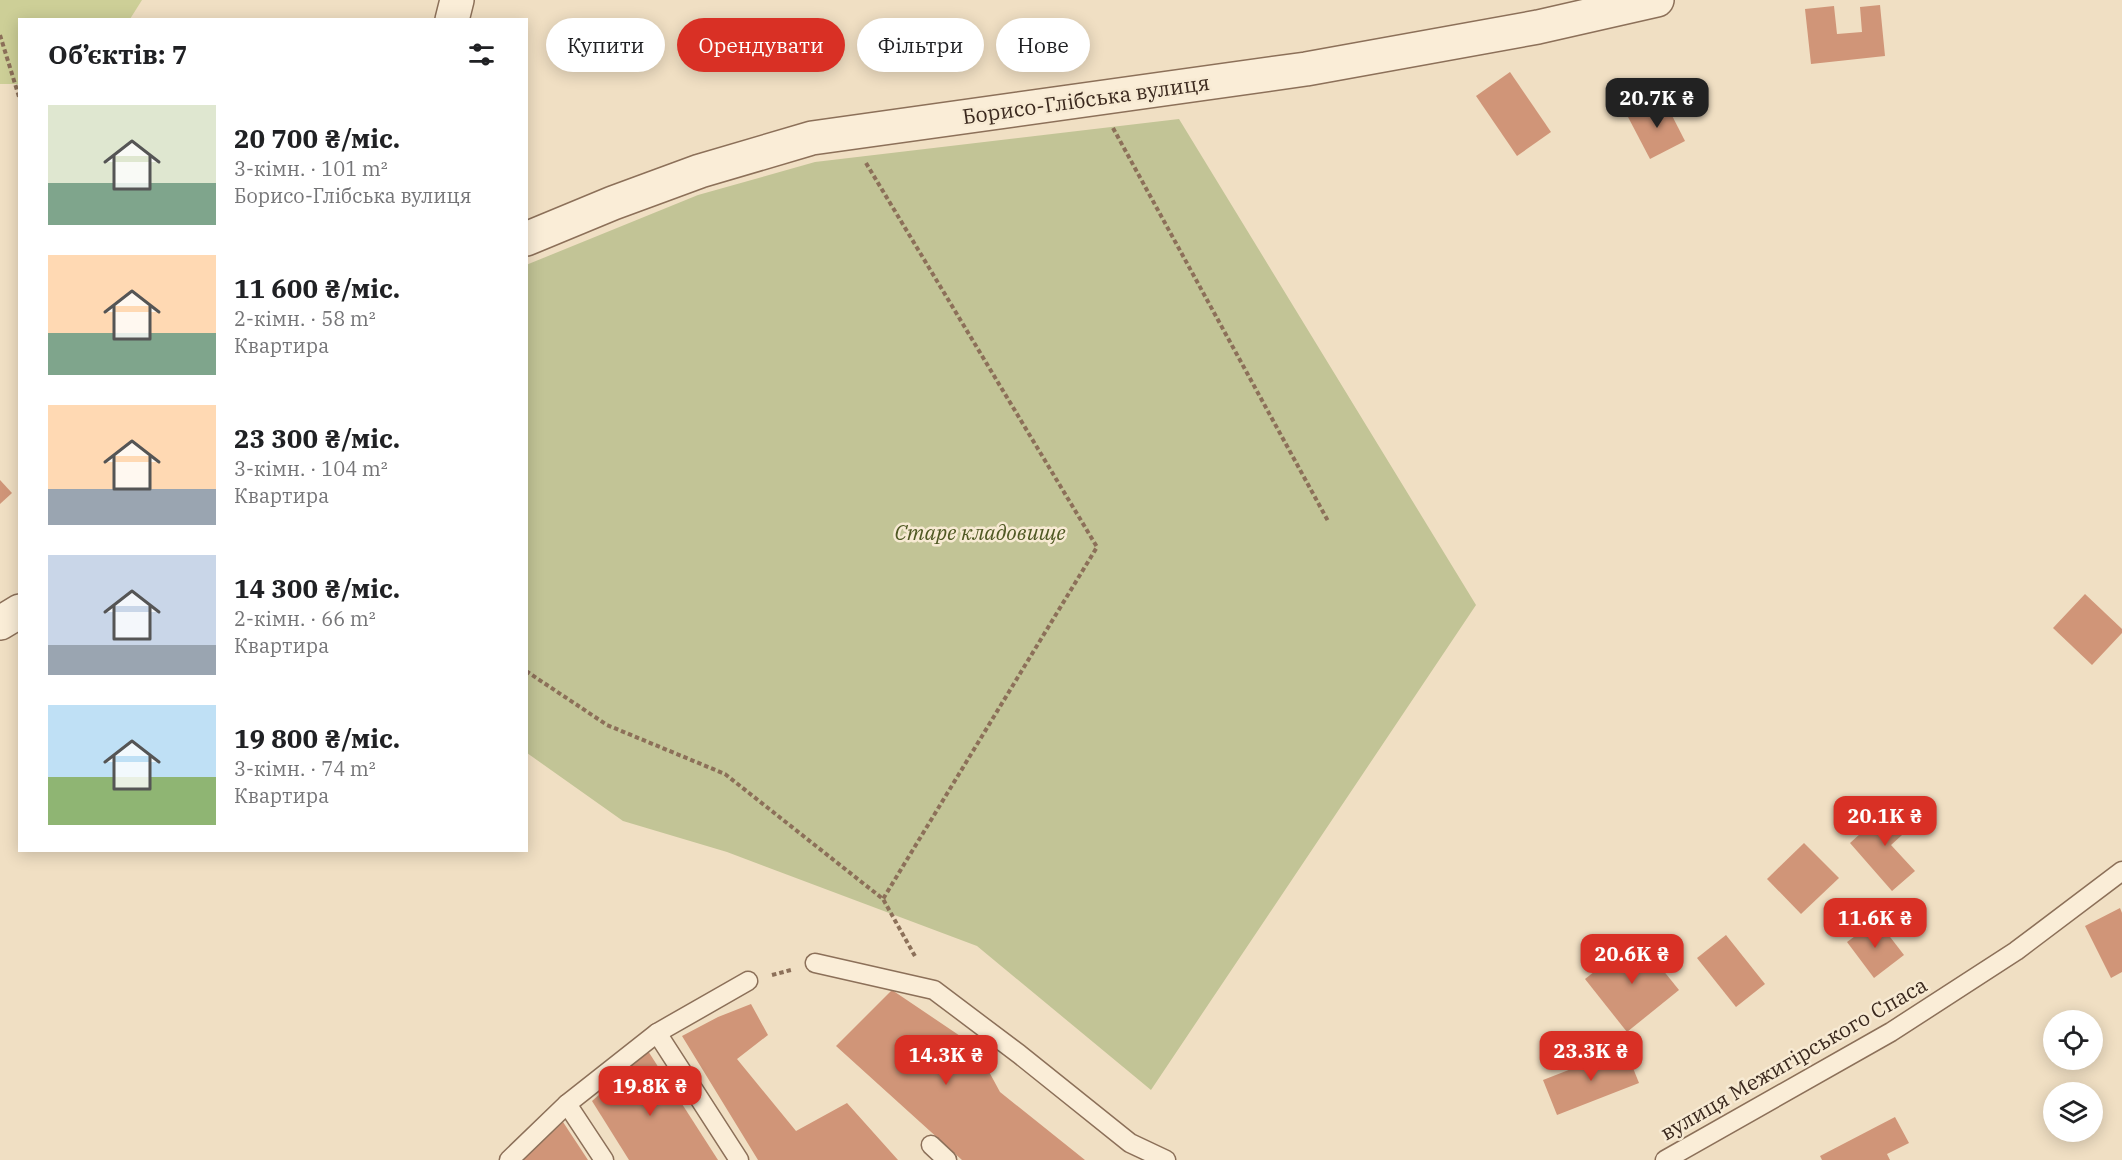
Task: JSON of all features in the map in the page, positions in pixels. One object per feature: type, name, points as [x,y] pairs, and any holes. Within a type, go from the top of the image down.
[{"type":"street","points":[[452,18],[457,0]]},
{"type":"street","name":"Борисо-Глібська вулиця","points":[[528,237],[700,171],[812,138],[1306,69],[1538,27],[1657,0]]},
{"type":"street","points":[[0,623],[18,612]]},
{"type":"lane","name":"вулиця Межигірського Спаса","points":[[1665,1160],[1891,1032],[2016,951],[2122,871]]},
{"type":"lane","points":[[815,963],[934,990],[1019,1054],[1130,1143],[1166,1160]]},
{"type":"lane","points":[[509,1160],[567,1104],[657,1033],[748,981]]},
{"type":"lane","points":[[657,1033],[739,1160]]},
{"type":"lane","points":[[567,1104],[604,1160]]},
{"type":"lane","points":[[931,1145],[946,1160]]},
{"type":"path","points":[[0,35],[18,94]]},
{"type":"path","points":[[1098,98],[1328,521]]},
{"type":"path","points":[[847,133],[1097,547],[883,899]]},
{"type":"path","points":[[528,672],[607,726],[725,774],[883,899],[934,990]]},
{"type":"path","points":[[748,981],[815,963]]},
{"type":"green space","points":[[0,0],[142,0],[131,18],[18,18],[18,84],[0,84]]},
{"type":"green space","name":"Старе кладовище","points":[[1179,119],[1476,605],[1151,1090],[977,946],[727,852],[623,821],[528,754],[528,264],[698,195],[815,162]]},
{"type":"building","points":[[1880,5],[1885,56],[1811,64],[1805,9],[1834,6],[1837,34],[1862,32],[1860,7]]},
{"type":"building","points":[[1510,72],[1551,132],[1517,156],[1476,96]]},
{"type":"building","points":[[1663,98],[1685,141],[1650,159],[1628,117]]},
{"type":"building","points":[[0,480],[12,493],[0,504]]},
{"type":"building","points":[[2085,594],[2122,629],[2122,633],[2092,665],[2053,628]]},
{"type":"building","points":[[1893,804],[1912,826],[1891,845],[1915,871],[1892,891],[1850,843]]},
{"type":"building","points":[[1804,843],[1839,878],[1801,914],[1767,879]]},
{"type":"building","points":[[2120,908],[2122,913],[2122,972],[2111,978],[2085,926]]},
{"type":"building","points":[[1877,920],[1904,955],[1874,978],[1847,942]]},
{"type":"building","points":[[1726,935],[1765,984],[1736,1007],[1697,958]]},
{"type":"building","points":[[1637,938],[1679,990],[1627,1032],[1585,979]]},
{"type":"building","points":[[892,990],[975,1046],[1000,1092],[1085,1160],[962,1160],[836,1046]]},
{"type":"building","points":[[751,1004],[768,1035],[737,1059],[796,1131],[847,1103],[898,1160],[758,1160],[682,1036],[718,1017]]},
{"type":"building","points":[[1625,1048],[1639,1083],[1557,1115],[1543,1080]]},
{"type":"building","points":[[648,1051],[718,1160],[629,1160],[592,1101]]},
{"type":"building","points":[[1895,1117],[1909,1143],[1887,1154],[1890,1160],[1822,1160],[1820,1156]]},
{"type":"building","points":[[563,1122],[588,1160],[523,1160]]}]
